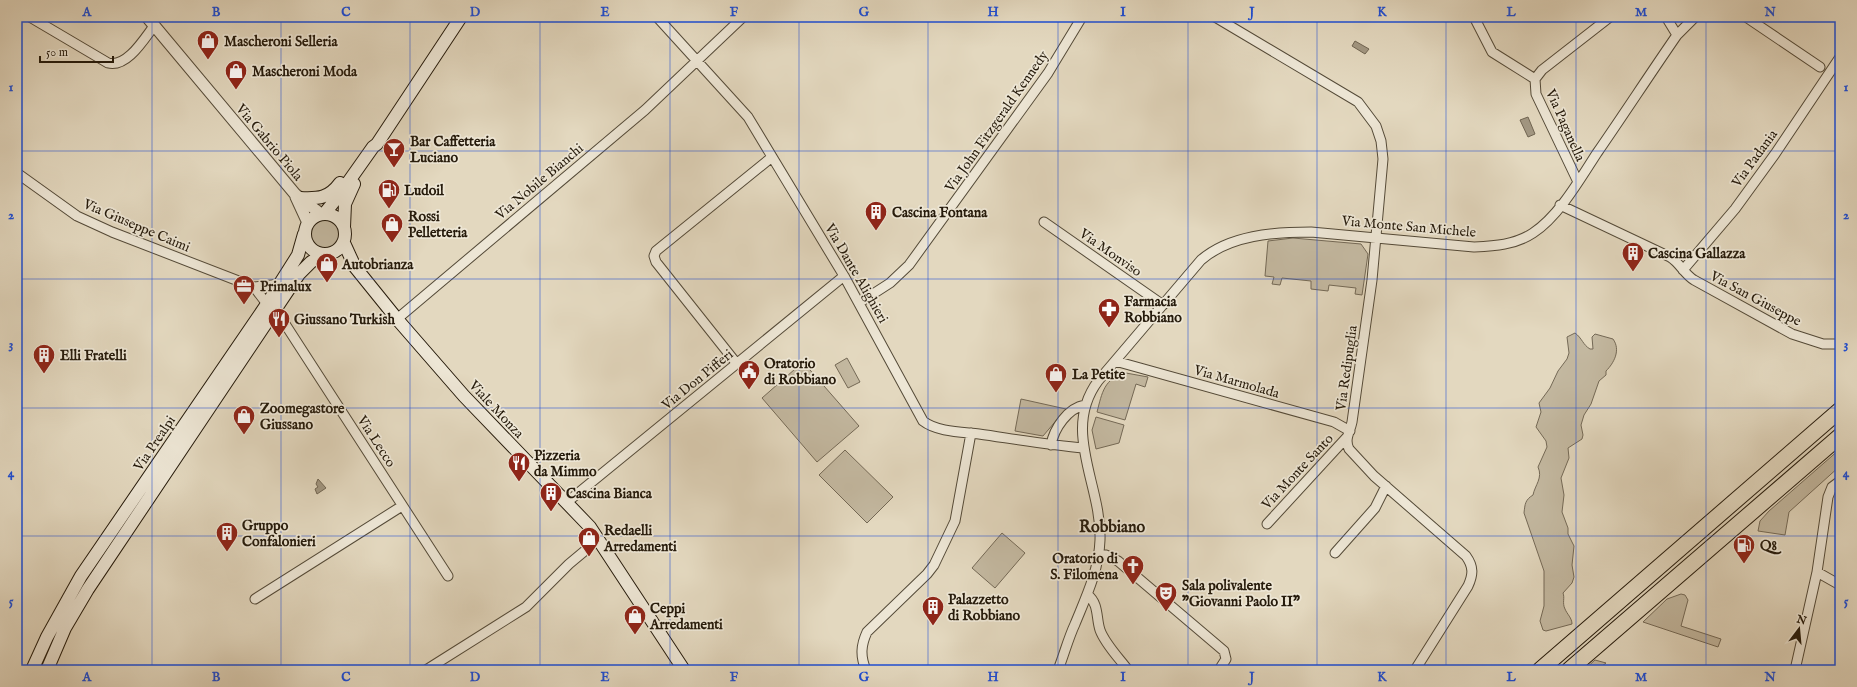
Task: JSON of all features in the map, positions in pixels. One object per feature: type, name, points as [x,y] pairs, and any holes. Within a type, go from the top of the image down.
[{"type":"highway","points":[[1540,670],[1840,410]]},
{"type":"highway","points":[[1569,670],[1840,436]]},
{"type":"main road","points":[[344,227],[335,216],[322,214],[315,216],[306,229],[306,241],[310,248],[315,252],[327,254],[339,249],[344,243],[346,235],[344,227],[344,211],[348,194],[377,149],[377,144],[461,17]]},
{"type":"main road","points":[[322,214],[337,198],[372,146],[377,144]]},
{"type":"main road","points":[[298,196],[320,198],[334,192],[359,158],[368,153]]},
{"type":"main road","name":"Via Prealpi","points":[[48,670],[65,628],[88,589],[271,307],[280,284],[298,255],[306,229]]},
{"type":"main road","name":"Viale Monza","points":[[344,243],[355,266],[397,319],[472,406],[586,522],[599,538],[684,670]]},
{"type":"main road","name":"Viale Monza","points":[[327,254],[355,266]]},
{"type":"main road","name":"Via Prealpi","points":[[32,670],[65,603],[98,551],[271,307],[311,262],[327,254]]},
{"type":"main road","points":[[26,670],[34,655],[44,643]]},
{"type":"street","points":[[30,17],[108,63],[119,64],[131,54],[154,26]]},
{"type":"street","name":"Via Gabrio Piola","points":[[147,17],[298,196],[322,214]]},
{"type":"street","name":"Via Dante Alighieri","points":[[656,17],[748,117],[844,276],[919,417],[925,423],[934,427],[1051,445],[1084,448]]},
{"type":"street","name":"Via Nobile Bianchi","points":[[397,319],[645,110],[743,17]]},
{"type":"street","name":"Via John Fitzgerald Kennedy","points":[[859,303],[890,283],[909,265],[1048,73],[1082,17]]},
{"type":"street","name":"Via Redipuglia","points":[[1215,17],[1354,99],[1365,109],[1376,126],[1383,150],[1376,238],[1348,434]]},
{"type":"street","name":"Via Paganella","points":[[1474,17],[1492,52],[1536,79]]},
{"type":"street","name":"Via Paganella","points":[[1578,182],[1536,94],[1536,79],[1542,70],[1610,17]]},
{"type":"street","points":[[1666,17],[1677,35]]},
{"type":"street","name":"Via Monte San Michele","points":[[1058,670],[1074,626],[1088,595],[1100,541],[1098,513],[1084,448],[1081,425],[1085,404],[1093,387],[1201,260],[1211,252],[1228,244],[1266,234],[1288,232],[1311,232],[1474,247],[1498,246],[1520,240],[1532,234],[1560,205],[1578,182],[1677,35],[1695,17]]},
{"type":"street","points":[[1746,17],[1820,67]]},
{"type":"street","name":"Via Padania","points":[[1683,270],[1735,209],[1775,154],[1840,57]]},
{"type":"street","points":[[736,364],[656,262],[654,256],[656,251],[772,157]]},
{"type":"street","name":"Via Giuseppe Caimi","points":[[17,173],[77,216],[112,232],[254,287]]},
{"type":"street","name":"Via Gabrio Piola","points":[[298,196],[306,229]]},
{"type":"street","name":"Via San Giuseppe","points":[[1560,205],[1670,257],[1676,261],[1694,280],[1792,334],[1823,344],[1840,344]]},
{"type":"street","name":"Via Monviso","points":[[1044,222],[1162,306]]},
{"type":"street","name":"Via Don Pifferi","points":[[566,503],[844,276]]},
{"type":"street","points":[[254,287],[280,284]]},
{"type":"street","name":"Via Lecco","points":[[254,287],[271,307],[448,576]]},
{"type":"street","name":"Via Marmolada","points":[[1115,361],[1334,422],[1348,434]]},
{"type":"street","points":[[1051,445],[1053,435],[1061,423],[1074,409],[1085,404]]},
{"type":"street","points":[[866,670],[862,651],[867,632],[927,574],[934,565],[955,521],[970,433]]},
{"type":"street","points":[[1348,434],[1346,444],[1349,449],[1386,486],[1466,556],[1472,567],[1472,577],[1468,586],[1415,670]]},
{"type":"street","name":"Via Monte Santo","points":[[1267,524],[1348,434]]},
{"type":"street","points":[[1795,670],[1816,572],[1828,497],[1832,487],[1840,481]]},
{"type":"street","points":[[1335,553],[1375,508],[1386,486]]},
{"type":"street","points":[[255,599],[402,506]]},
{"type":"street","points":[[426,670],[526,607],[569,564],[599,538]]},
{"type":"street","points":[[1098,554],[1106,555],[1118,561],[1224,651],[1226,659],[1219,670]]},
{"type":"street","points":[[1816,572],[1840,585]]},
{"type":"street","points":[[1088,595],[1096,605],[1099,626],[1103,636],[1128,670]]},
{"type":"shaded area","points":[[1355,41],[1369,49],[1365,54],[1352,46]]},
{"type":"shaded area","points":[[1528,117],[1535,134],[1528,137],[1520,120]]},
{"type":"shaded area","points":[[322,218],[328,218],[337,222],[341,234],[337,246],[328,250],[322,250],[313,246],[309,237],[309,231],[313,222]]},
{"type":"shaded area","points":[[1293,238],[1361,244],[1368,254],[1362,295],[1355,294],[1356,288],[1329,285],[1328,291],[1311,289],[1311,281],[1282,278],[1280,285],[1272,284],[1274,277],[1265,276],[1268,241]]},
{"type":"shaded area","points":[[1575,333],[1590,349],[1593,349],[1592,337],[1595,334],[1613,339],[1616,348],[1616,356],[1606,371],[1606,375],[1599,381],[1591,404],[1584,415],[1581,425],[1583,435],[1582,439],[1568,448],[1569,458],[1561,478],[1564,495],[1562,512],[1568,528],[1568,534],[1574,546],[1572,565],[1574,577],[1572,583],[1563,593],[1564,607],[1572,624],[1546,631],[1543,630],[1540,621],[1544,606],[1544,571],[1524,513],[1526,502],[1533,495],[1538,481],[1540,475],[1538,467],[1547,447],[1546,441],[1536,427],[1541,412],[1539,403],[1550,388],[1558,371],[1567,359],[1569,353],[1567,337]]},
{"type":"shaded area","points":[[847,358],[860,382],[848,388],[835,365]]},
{"type":"shaded area","points":[[803,362],[859,426],[817,462],[762,398]]},
{"type":"shaded area","points":[[1126,373],[1148,377],[1145,387],[1136,384],[1125,420],[1097,412],[1105,387],[1119,375]]},
{"type":"shaded area","points":[[1021,399],[1066,409],[1043,436],[1015,431]]},
{"type":"shaded area","points":[[1096,417],[1124,425],[1119,443],[1096,449],[1092,430]]},
{"type":"shaded area","points":[[1840,449],[1840,466],[1789,512],[1785,535],[1758,531],[1760,521],[1769,511]]},
{"type":"shaded area","points":[[845,450],[893,497],[867,523],[819,475]]},
{"type":"shaded area","points":[[318,479],[326,488],[317,494],[315,489],[318,487],[316,484]]},
{"type":"shaded area","points":[[1002,533],[1025,553],[995,588],[972,568]]},
{"type":"shaded area","points":[[1681,594],[1685,595],[1688,600],[1681,626],[1721,639],[1718,647],[1643,622],[1667,599]]},
{"type":"shaded area","points":[[1595,660],[1606,663],[1597,670],[1584,670]]},
{"type":"place","name":"Mascheroni Selleria","points":[[208,60]]},
{"type":"place","name":"Mascheroni Moda","points":[[236,90]]},
{"type":"place","name":"Bar Caffetteria Luciano","points":[[394,168]]},
{"type":"place","name":"Ludoil","points":[[389,210]]},
{"type":"place","name":"Cascina Fontana","points":[[876,232]]},
{"type":"place","name":"Rossi Pelletteria","points":[[392,244]]},
{"type":"place","name":"Cascina Gallazza","points":[[1633,272]]},
{"type":"place","name":"Autobrianza","points":[[327,284]]},
{"type":"place","name":"Primalux","points":[[244,306]]},
{"type":"place","name":"Farmacia Robbiano","points":[[1109,328]]},
{"type":"place","name":"Giussano Turkish","points":[[279,338]]},
{"type":"place","name":"Elli Fratelli","points":[[44,374]]},
{"type":"place","name":"Oratorio di Robbiano","points":[[749,390]]},
{"type":"place","name":"La Petite","points":[[1056,394]]},
{"type":"place","name":"Zoomegastore Giussano","points":[[244,436]]},
{"type":"place","name":"Pizzeria da Mimmo","points":[[519,482]]},
{"type":"place","name":"Cascina Bianca","points":[[551,512]]},
{"type":"place","name":"Gruppo Confalonieri","points":[[227,552]]},
{"type":"place","name":"Redaelli Arredamenti","points":[[589,558]]},
{"type":"place","name":"Q8","points":[[1744,564]]},
{"type":"place","name":"Oratorio di S. Filomena","points":[[1133,586]]},
{"type":"place","name":"Sala polivalente \"Giovanni Paolo II\"","points":[[1166,612]]},
{"type":"place","name":"Palazzetto di Robbiano","points":[[933,626]]},
{"type":"place","name":"Ceppi Arredamenti","points":[[635,636]]},
{"type":"district","name":"Robbiano","points":[[1112,526]]}]
